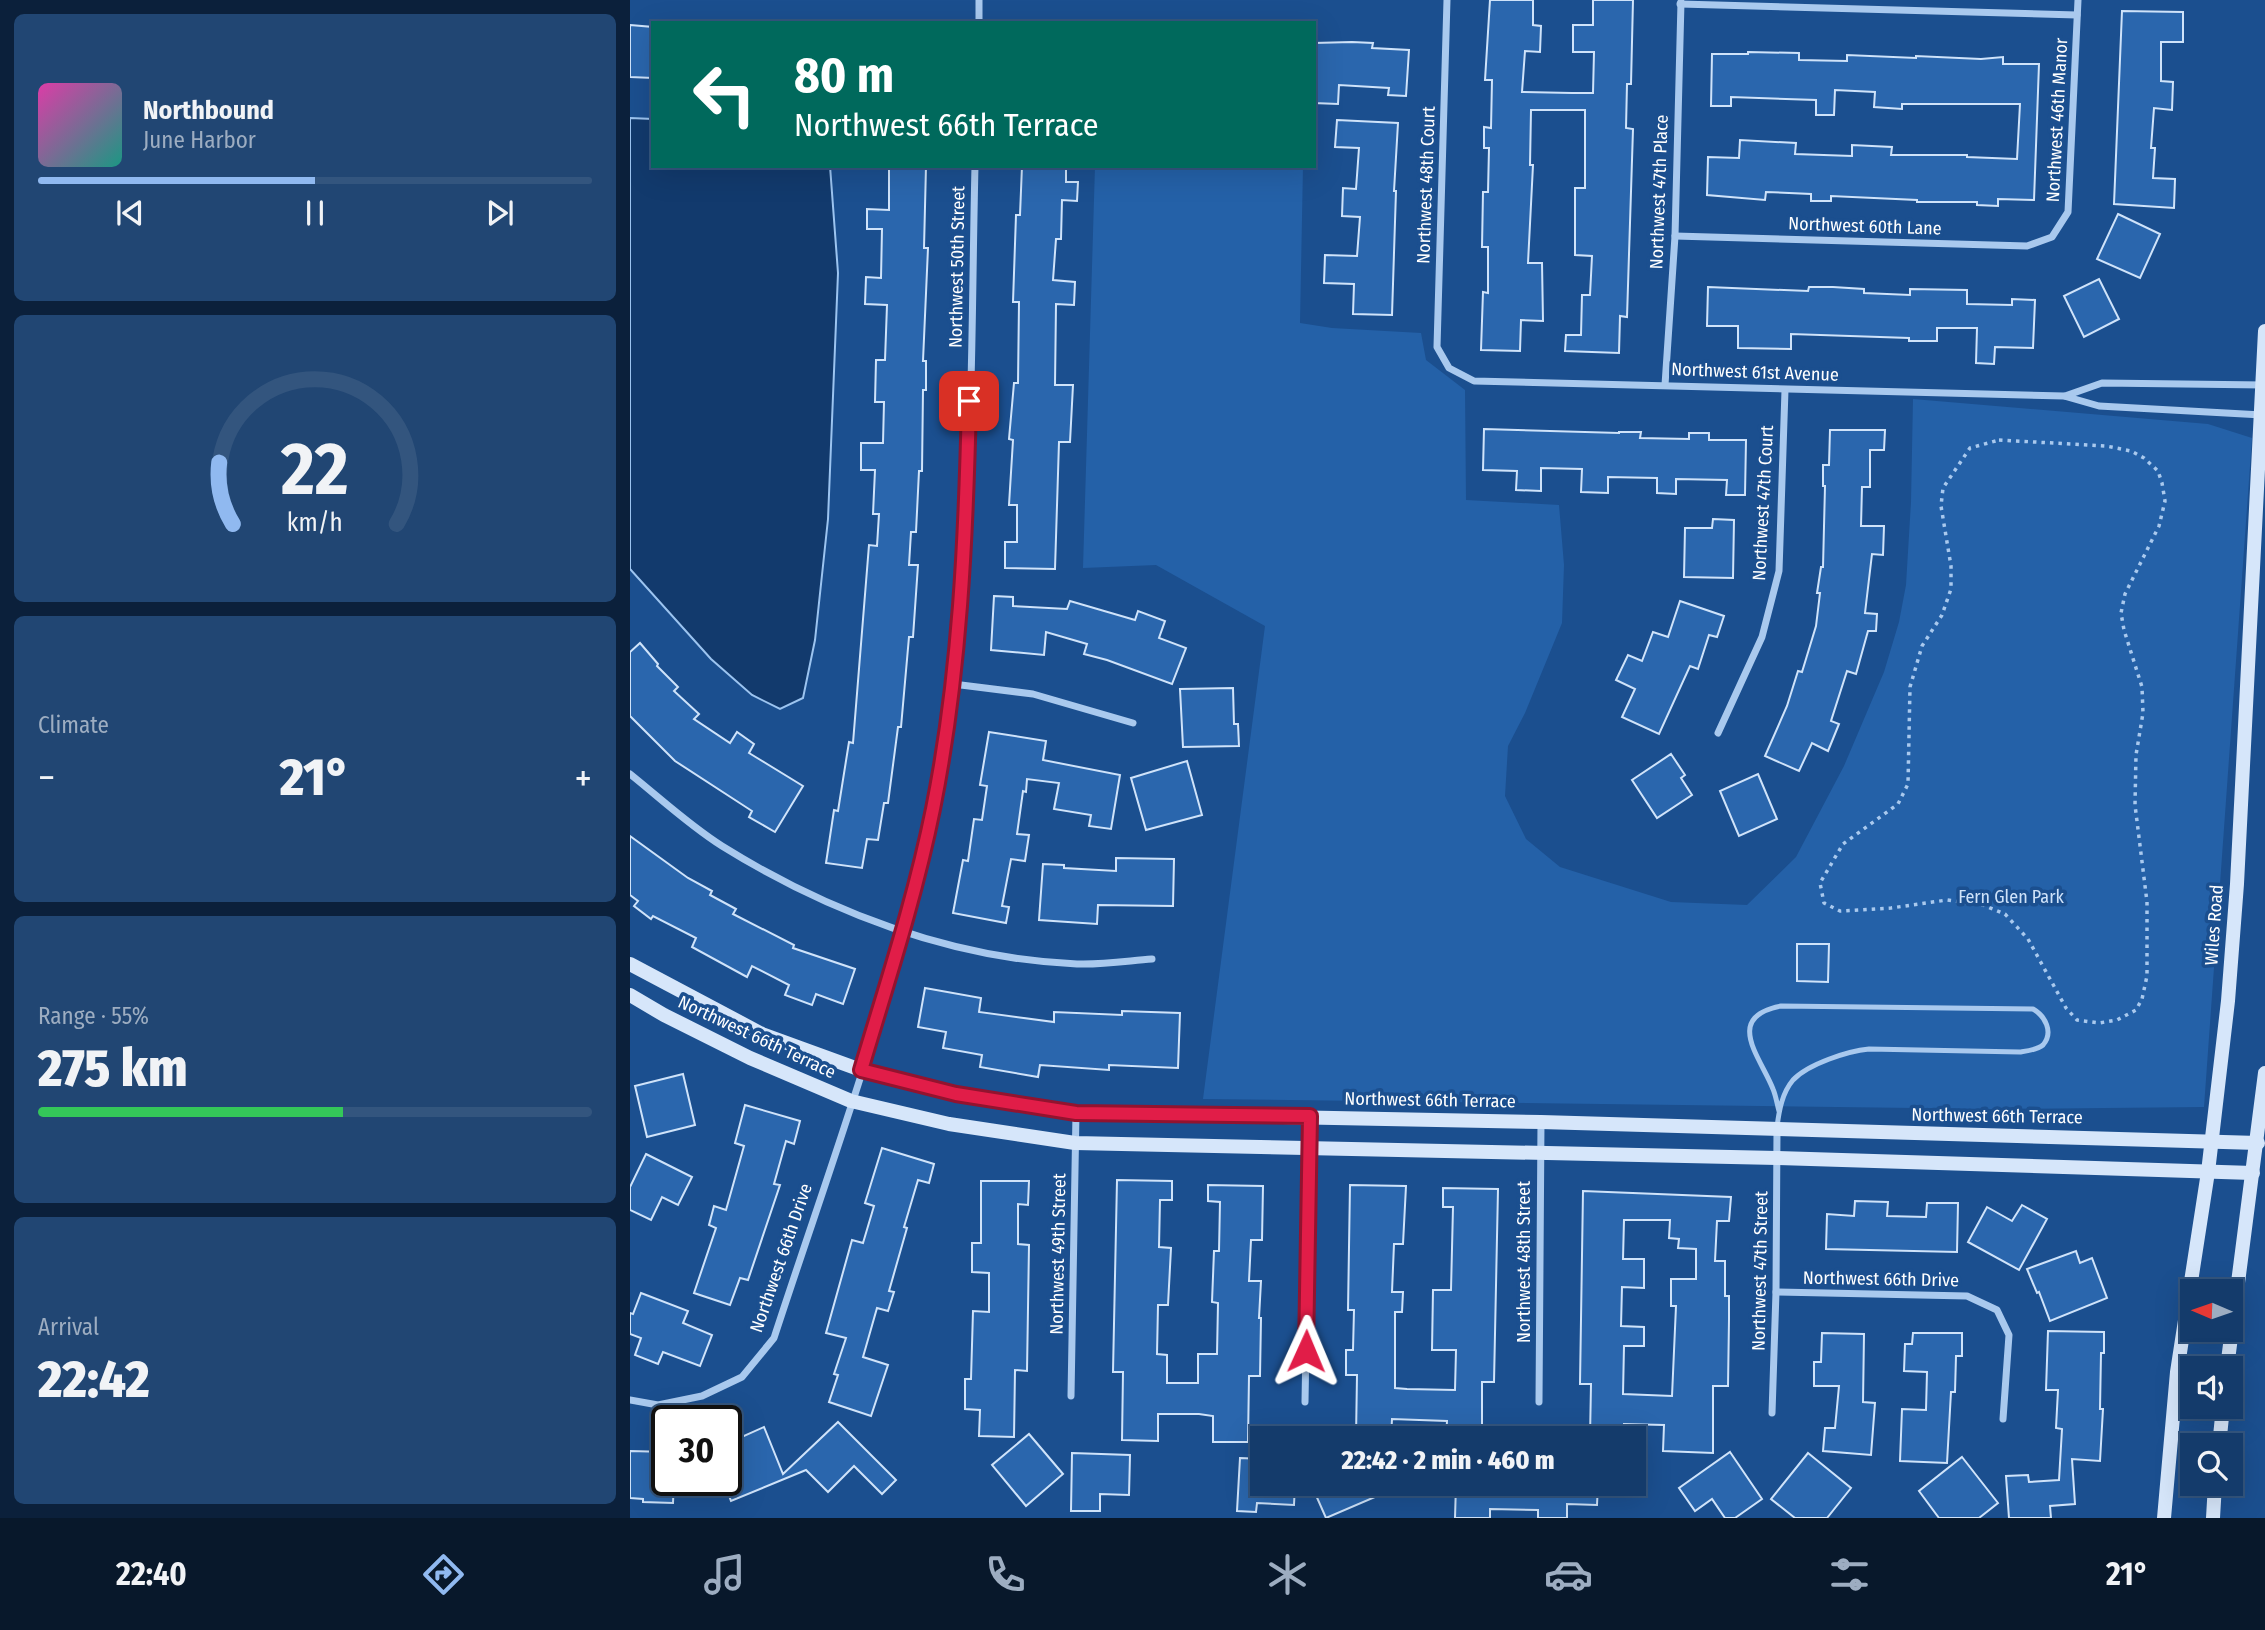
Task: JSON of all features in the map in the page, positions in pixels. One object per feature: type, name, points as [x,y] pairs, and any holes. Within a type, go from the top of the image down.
[{"type":"street","points":[[979,0],[979,21]]},
{"type":"street","name":"Northwest 48th Court","points":[[1447,0],[1437,347],[1449,368]]},
{"type":"street","name":"Northwest 46th Manor","points":[[2052,237],[2068,212],[2078,0]]},
{"type":"street","points":[[1681,2],[2077,15]]},
{"type":"street","name":"Northwest 47th Place","points":[[1665,386],[1675,236],[1681,2]]},
{"type":"street","name":"Northwest 50th Street","points":[[861,1070],[904,933],[933,807],[953,684],[967,505],[975,168]]},
{"type":"street","name":"Northwest 60th Lane","points":[[1675,236],[2026,246],[2052,237]]},
{"type":"street","name":"Wiles Road","points":[[2164,1518],[2178,1372],[2208,1172],[2228,1001],[2263,415],[2265,331]]},
{"type":"street","name":"Northwest 61st Avenue","points":[[1449,368],[1474,381],[2064,396],[2099,406],[2263,415]]},
{"type":"street","name":"Northwest 61st Avenue","points":[[2064,396],[2102,383],[2264,385]]},
{"type":"street","name":"Northwest 47th Court","points":[[1718,733],[1762,636],[1779,572],[1785,390]]},
{"type":"street","points":[[953,684],[1033,694],[1132,723]]},
{"type":"street","points":[[630,774],[721,845],[814,897],[904,933],[1016,958],[1079,964],[1152,959]]},
{"type":"street","name":"Northwest 66th Terrace","points":[[630,964],[762,1034],[861,1070],[956,1094],[1076,1113],[1310,1116],[2258,1143]]},
{"type":"street","name":"Northwest 66th Terrace","points":[[630,995],[663,1015],[750,1058],[851,1101],[949,1124],[1075,1143],[1309,1146],[2253,1173]]},
{"type":"street","name":"Northwest 66th Drive","points":[[630,1400],[658,1405],[702,1396],[742,1377],[774,1338],[861,1070]]},
{"type":"street","points":[[2229,1356],[2265,1073]]},
{"type":"street","name":"Northwest 49th Street","points":[[1071,1396],[1076,1113]]},
{"type":"street","points":[[1305,1402],[1310,1116]]},
{"type":"street","name":"Northwest 48th Street","points":[[1539,1402],[1541,1122]]},
{"type":"street","name":"Northwest 47th Street","points":[[1772,1413],[1777,1130]]},
{"type":"street","name":"Northwest 66th Drive","points":[[1776,1292],[1967,1296],[1997,1310],[2009,1335],[2003,1419]]},
{"type":"street","points":[[2213,1518],[2215,1496]]},
{"type":"lane","points":[[1777,1130],[1779,1111],[1786,1091],[1794,1079],[1850,1051],[1870,1049],[2020,1052],[2033,1050],[2043,1044],[2048,1033],[2047,1023],[2042,1014],[2033,1009],[1772,1007],[1755,1019],[1750,1027],[1749,1040],[1773,1090],[1779,1111]]},
{"type":"path","points":[[1998,440],[2106,446],[2131,451],[2144,458],[2158,471],[2162,483],[2165,501],[2159,526],[2125,594],[2121,613],[2142,687],[2143,713],[2136,755],[2135,805],[2147,902],[2147,976],[2142,999],[2136,1010],[2117,1020],[2099,1023],[2077,1020],[2066,1008],[2028,939],[2005,914],[1983,905],[1947,901],[1840,911],[1824,903],[1820,883],[1843,844],[1898,804],[1908,784],[1910,687],[1922,646],[1942,615],[1951,589],[1951,566],[1941,506],[1943,488],[1970,448],[1998,440]]},
{"type":"green space","name":"Fern Glen Park","points":[[1095,168],[1303,168],[1300,323],[1332,328],[1421,333],[1426,360],[1465,390],[1466,500],[1559,505],[1564,565],[1562,623],[1525,713],[1508,746],[1505,796],[1526,839],[1560,867],[1671,902],[1747,905],[1796,857],[1844,766],[1884,672],[1899,622],[1906,585],[1913,399],[2208,424],[2252,438],[2204,1107],[1993,1109],[1203,1099],[1265,626],[1156,565],[1083,568]]},
{"type":"shaded area","points":[[630,118],[651,119],[651,168],[830,168],[838,273],[828,519],[815,640],[803,698],[780,709],[752,695],[711,659],[630,569]]},
{"type":"building","points":[[1490,0],[1533,0],[1533,25],[1541,26],[1540,52],[1525,51],[1522,92],[1593,93],[1594,52],[1573,52],[1573,25],[1593,25],[1593,0],[1633,0],[1631,84],[1627,84],[1626,128],[1633,129],[1627,317],[1620,316],[1619,353],[1565,351],[1566,335],[1581,335],[1582,295],[1590,295],[1592,256],[1575,255],[1575,188],[1585,188],[1585,110],[1531,110],[1530,165],[1533,165],[1528,263],[1542,263],[1543,321],[1521,320],[1520,351],[1481,350],[1483,292],[1488,293],[1488,247],[1482,247],[1483,192],[1488,192],[1489,148],[1484,148],[1484,127],[1491,128],[1492,80],[1485,80]]},
{"type":"building","points":[[2122,11],[2183,12],[2183,42],[2161,42],[2161,81],[2173,82],[2172,110],[2154,108],[2151,148],[2155,148],[2153,178],[2175,179],[2174,208],[2114,204]]},
{"type":"building","points":[[630,25],[651,27],[651,78],[630,77]]},
{"type":"building","points":[[1316,43],[1373,43],[1372,48],[1409,50],[1406,96],[1388,95],[1389,88],[1339,85],[1338,104],[1316,103]]},
{"type":"building","points":[[1799,53],[1799,60],[1847,61],[1847,55],[1981,59],[2003,57],[2003,64],[2039,64],[2034,200],[1998,199],[1998,206],[1977,205],[1977,202],[1917,202],[1831,196],[1831,201],[1811,201],[1811,194],[1766,192],[1765,200],[1707,195],[1708,157],[1739,158],[1740,140],[1796,143],[1795,154],[1852,156],[1852,145],[1892,147],[1891,155],[1967,155],[2017,159],[2020,104],[1902,104],[1902,109],[1874,107],[1875,92],[1835,90],[1834,115],[1816,115],[1816,100],[1731,97],[1731,106],[1711,106],[1712,54]]},
{"type":"building","points":[[1337,120],[1398,123],[1392,315],[1353,314],[1354,284],[1324,283],[1325,255],[1357,256],[1360,217],[1342,216],[1343,188],[1356,189],[1359,148],[1335,147]]},
{"type":"building","points":[[889,168],[926,168],[924,248],[928,248],[923,361],[926,361],[926,390],[923,390],[922,471],[919,471],[916,532],[911,532],[909,565],[918,565],[913,637],[909,637],[901,727],[898,727],[888,803],[884,803],[878,840],[867,839],[862,868],[826,863],[849,742],[853,743],[869,545],[877,546],[879,514],[873,514],[875,470],[861,470],[861,443],[883,443],[884,402],[875,402],[876,360],[885,360],[887,305],[865,304],[866,277],[881,278],[882,229],[867,229],[867,209],[889,210]]},
{"type":"building","points":[[1022,168],[1066,168],[1066,182],[1078,182],[1077,201],[1062,200],[1061,239],[1056,239],[1053,280],[1075,282],[1074,305],[1056,304],[1055,385],[1073,385],[1070,442],[1059,442],[1055,569],[1005,568],[1005,542],[1017,542],[1017,505],[1009,505],[1013,440],[1009,439],[1014,383],[1018,383],[1019,302],[1013,302],[1016,215],[1020,215]]},
{"type":"building","points":[[2118,214],[2160,234],[2140,278],[2097,259]]},
{"type":"building","points":[[2099,279],[2119,319],[2084,337],[2064,296]]},
{"type":"building","points":[[1708,287],[1808,291],[1809,287],[1833,287],[1864,289],[1864,293],[1910,295],[1910,289],[1967,290],[1967,304],[2012,305],[2012,299],[2035,300],[2033,348],[1995,347],[1994,364],[1976,363],[1977,328],[1937,328],[1937,341],[1791,334],[1791,349],[1738,348],[1738,326],[1707,326]]},
{"type":"building","points":[[1484,429],[1641,432],[1640,438],[1689,439],[1689,433],[1709,433],[1709,440],[1746,440],[1745,495],[1726,495],[1727,480],[1676,479],[1676,494],[1657,493],[1657,478],[1608,477],[1608,493],[1581,492],[1582,469],[1541,468],[1541,491],[1516,490],[1517,471],[1483,470]]},
{"type":"building","points":[[1830,430],[1885,430],[1884,450],[1870,450],[1870,487],[1862,487],[1861,526],[1884,526],[1883,555],[1872,554],[1865,613],[1877,614],[1876,631],[1868,631],[1856,674],[1847,671],[1831,721],[1839,724],[1828,751],[1812,743],[1799,771],[1765,756],[1787,706],[1798,671],[1802,672],[1816,626],[1820,593],[1817,593],[1823,567],[1823,465],[1829,465]]},
{"type":"building","points":[[1713,519],[1734,520],[1733,578],[1684,577],[1685,528],[1712,528]]},
{"type":"building","points":[[994,596],[1013,597],[1013,606],[1067,609],[1070,601],[1135,620],[1138,611],[1165,621],[1159,638],[1186,648],[1172,684],[1084,654],[1087,644],[1046,632],[1044,655],[991,650]]},
{"type":"building","points":[[1680,601],[1724,616],[1717,637],[1709,635],[1698,669],[1690,666],[1659,734],[1622,717],[1635,689],[1616,680],[1628,655],[1642,661],[1653,632],[1668,637]]},
{"type":"building","points":[[640,643],[657,666],[678,687],[674,691],[699,714],[694,719],[730,743],[737,732],[754,744],[749,753],[803,786],[775,832],[749,817],[752,811],[675,761],[630,716],[630,652]]},
{"type":"building","points":[[1233,688],[1234,724],[1238,724],[1239,746],[1183,747],[1180,689]]},
{"type":"building","points":[[989,732],[1046,741],[1043,760],[1120,775],[1111,829],[1089,826],[1091,815],[1054,809],[1059,783],[1027,779],[1017,834],[1029,835],[1025,861],[1011,859],[1002,906],[1009,907],[1006,923],[953,913],[963,860],[968,861],[974,819],[982,820],[987,786],[980,785]]},
{"type":"building","points":[[1671,754],[1685,775],[1681,778],[1692,795],[1657,818],[1632,780]]},
{"type":"building","points":[[1187,761],[1202,815],[1146,830],[1131,778]]},
{"type":"building","points":[[1758,774],[1777,819],[1739,836],[1720,791]]},
{"type":"building","points":[[630,836],[688,878],[712,891],[710,895],[736,909],[733,914],[794,945],[793,948],[855,969],[843,1004],[816,994],[812,1005],[785,995],[789,985],[752,966],[747,977],[692,947],[696,938],[653,916],[651,919],[634,906],[638,901],[630,895]]},
{"type":"building","points":[[1116,858],[1174,859],[1173,906],[1098,905],[1097,924],[1039,920],[1043,864],[1116,871]]},
{"type":"building","points":[[1797,944],[1829,944],[1828,982],[1797,981]]},
{"type":"building","points":[[925,988],[981,998],[979,1012],[1054,1022],[1054,1012],[1122,1015],[1122,1011],[1180,1013],[1178,1068],[1109,1065],[1109,1070],[1040,1065],[1038,1077],[980,1067],[982,1055],[943,1048],[946,1032],[918,1027]]},
{"type":"building","points":[[683,1074],[695,1125],[647,1137],[635,1086]]},
{"type":"building","points":[[745,1105],[800,1121],[794,1144],[786,1141],[774,1184],[780,1185],[748,1280],[740,1278],[730,1305],[694,1293],[716,1228],[709,1225],[714,1206],[726,1210],[744,1146],[735,1143]]},
{"type":"building","points":[[882,1148],[934,1164],[929,1183],[918,1180],[889,1291],[894,1292],[888,1311],[877,1308],[863,1357],[888,1365],[871,1416],[829,1402],[838,1375],[834,1374],[846,1338],[826,1333],[852,1240],[863,1243],[874,1206],[865,1203]]},
{"type":"building","points":[[646,1154],[692,1177],[678,1205],[662,1197],[651,1220],[630,1210],[630,1187]]},
{"type":"building","points":[[1117,1180],[1172,1181],[1172,1200],[1160,1200],[1159,1247],[1171,1248],[1168,1305],[1158,1305],[1157,1354],[1167,1355],[1167,1383],[1198,1383],[1198,1354],[1217,1354],[1218,1303],[1212,1302],[1214,1251],[1219,1251],[1220,1202],[1208,1201],[1208,1185],[1263,1186],[1262,1240],[1251,1240],[1249,1281],[1261,1281],[1261,1318],[1260,1376],[1249,1376],[1248,1442],[1213,1442],[1213,1416],[1199,1414],[1158,1414],[1158,1441],[1122,1440],[1123,1372],[1113,1372]]},
{"type":"building","points":[[981,1181],[1029,1181],[1028,1205],[1018,1204],[1018,1244],[1029,1245],[1027,1371],[1015,1370],[1014,1437],[979,1436],[980,1410],[965,1409],[965,1379],[971,1379],[973,1311],[989,1312],[989,1273],[972,1272],[972,1243],[981,1243]]},
{"type":"building","points":[[1350,1185],[1406,1186],[1403,1244],[1394,1244],[1392,1292],[1403,1292],[1402,1312],[1395,1312],[1395,1388],[1455,1390],[1456,1350],[1432,1350],[1433,1290],[1451,1290],[1453,1207],[1443,1207],[1443,1188],[1498,1189],[1494,1382],[1482,1382],[1482,1426],[1447,1426],[1447,1421],[1392,1419],[1392,1426],[1356,1426],[1357,1375],[1346,1375],[1346,1350],[1353,1350],[1354,1310],[1348,1310]]},
{"type":"building","points":[[1583,1191],[1731,1197],[1729,1221],[1717,1221],[1715,1261],[1725,1261],[1725,1296],[1729,1296],[1728,1386],[1713,1386],[1713,1453],[1663,1451],[1664,1425],[1590,1426],[1591,1384],[1580,1384]],"holes":[[[1624,1220],[1670,1220],[1669,1238],[1679,1239],[1678,1248],[1696,1249],[1696,1279],[1671,1279],[1671,1306],[1676,1306],[1672,1396],[1623,1394],[1624,1346],[1644,1346],[1644,1327],[1621,1326],[1622,1287],[1644,1288],[1644,1259],[1623,1259]]]},
{"type":"building","points":[[1855,1201],[1888,1202],[1887,1216],[1926,1217],[1927,1203],[1958,1203],[1957,1252],[1826,1249],[1827,1214],[1854,1216]]},
{"type":"building","points":[[2022,1205],[2047,1219],[2019,1270],[1968,1242],[1987,1207],[2012,1221]]},
{"type":"building","points":[[2076,1251],[2080,1263],[2092,1258],[2107,1298],[2050,1321],[2027,1269]]},
{"type":"building","points":[[641,1293],[688,1311],[683,1323],[712,1335],[700,1366],[663,1352],[658,1364],[635,1355],[641,1338],[630,1334],[630,1313],[633,1314]]},
{"type":"building","points":[[2048,1331],[2104,1332],[2104,1353],[2101,1353],[2100,1409],[2103,1409],[2100,1461],[2072,1459],[2075,1504],[2050,1506],[2051,1518],[2009,1518],[2006,1476],[2028,1475],[2029,1482],[2059,1480],[2062,1429],[2056,1428],[2058,1390],[2046,1390]]},
{"type":"building","points":[[1822,1333],[1864,1334],[1863,1402],[1875,1403],[1871,1455],[1823,1451],[1825,1428],[1835,1428],[1839,1386],[1814,1386],[1814,1362],[1821,1362]]},
{"type":"building","points":[[1913,1333],[1962,1333],[1962,1356],[1956,1356],[1955,1392],[1951,1392],[1947,1463],[1900,1461],[1902,1409],[1926,1410],[1927,1372],[1904,1371],[1905,1344],[1912,1344]]},
{"type":"building","points":[[838,1422],[896,1480],[882,1494],[854,1466],[828,1492],[806,1470],[731,1501],[729,1496],[742,1496],[742,1437],[764,1427],[783,1474]]},
{"type":"building","points":[[1029,1434],[1063,1474],[1026,1506],[992,1465]]},
{"type":"building","points":[[630,1451],[651,1452],[651,1496],[673,1496],[673,1503],[643,1502],[643,1499],[630,1498]]},
{"type":"building","points":[[1730,1452],[1762,1499],[1735,1518],[1725,1518],[1712,1499],[1695,1511],[1679,1488]]},
{"type":"building","points":[[1072,1453],[1130,1455],[1129,1495],[1100,1494],[1100,1511],[1071,1511]]},
{"type":"building","points":[[1808,1453],[1851,1488],[1827,1518],[1795,1518],[1771,1499]]},
{"type":"building","points":[[1962,1457],[1998,1503],[1979,1518],[1939,1518],[1919,1491]]},
{"type":"building","points":[[1240,1458],[1250,1458],[1250,1496],[1294,1496],[1294,1505],[1257,1503],[1256,1512],[1237,1511]]},
{"type":"building","points":[[1316,1496],[1375,1497],[1326,1518]]},
{"type":"building","points":[[1456,1496],[1597,1496],[1597,1505],[1567,1504],[1567,1518],[1538,1518],[1538,1510],[1490,1509],[1490,1518],[1455,1518]]},
{"type":"route","points":[[969,401],[967,505],[953,684],[933,807],[904,933],[861,1070],[956,1094],[1076,1113],[1310,1116],[1306,1351]]}]
